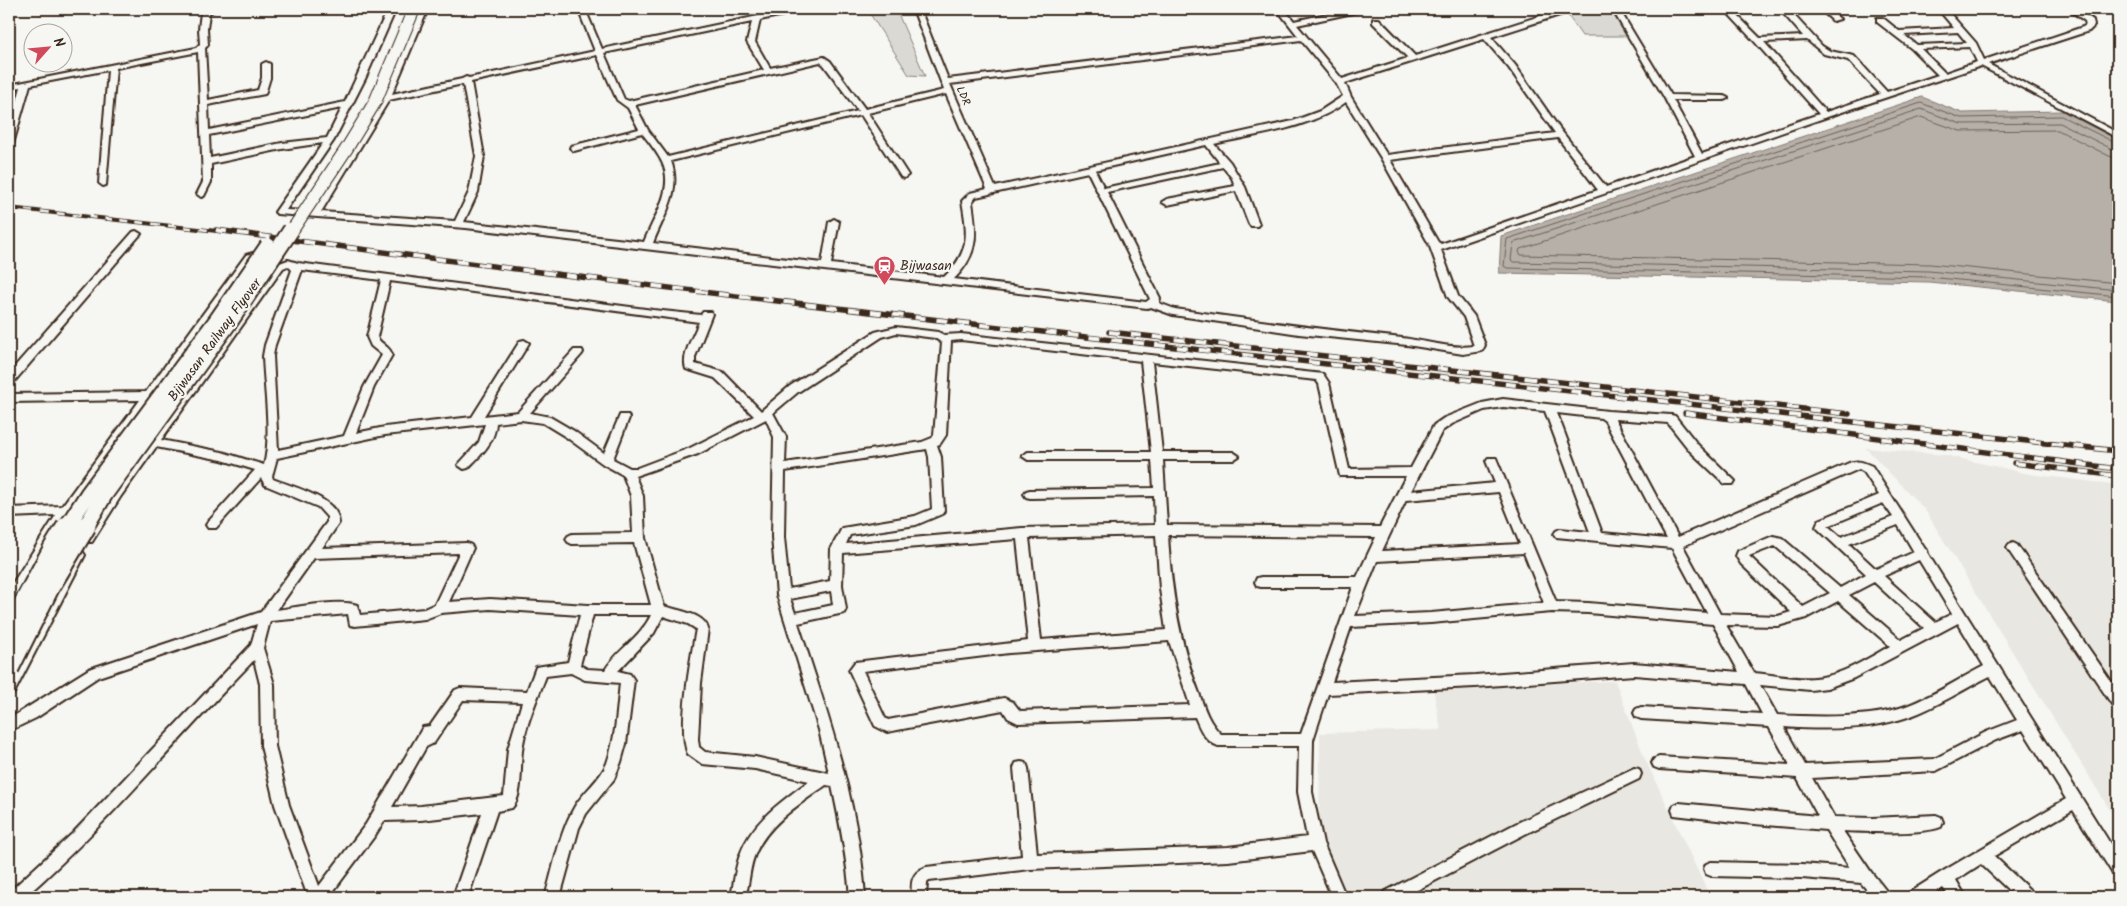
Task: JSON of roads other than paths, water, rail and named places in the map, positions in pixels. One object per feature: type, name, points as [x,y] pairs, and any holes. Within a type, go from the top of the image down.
[{"type":"main road","name":"Bijwasan Railway Flyover","points":[[9,631],[54,547],[88,494],[217,320],[335,148],[367,94],[403,9]]},
{"type":"main road","name":"Bijwasan Railway Flyover","points":[[9,668],[49,588],[104,494],[231,320],[347,148],[374,102],[414,9]]},
{"type":"street","points":[[201,194],[206,182],[202,49],[204,45],[202,29],[205,12],[213,9]]},
{"type":"street","points":[[392,9],[330,140],[280,212],[458,224],[647,245],[945,282],[1152,304],[1173,312],[1299,330],[1463,351],[1478,349],[1480,346],[1478,336],[1469,316],[1454,297],[1434,244],[1385,158],[1347,97],[1340,82],[1280,9]]},
{"type":"street","points":[[315,214],[386,98],[424,9]]},
{"type":"street","points":[[582,9],[621,100],[629,104],[644,130],[666,160],[671,173],[671,190],[647,245]]},
{"type":"street","points":[[386,98],[466,79],[800,9]]},
{"type":"street","name":"LDR","points":[[916,9],[945,82],[992,190]]},
{"type":"street","points":[[1293,24],[1359,9]]},
{"type":"street","points":[[1340,82],[1564,10],[1594,9]]},
{"type":"street","points":[[1615,9],[1668,97],[1700,158]]},
{"type":"street","points":[[1727,9],[1758,40],[1824,115]]},
{"type":"street","points":[[1824,9],[1836,19]]},
{"type":"street","points":[[1942,9],[1973,45],[1982,63],[2118,136]]},
{"type":"street","points":[[1434,244],[1440,247],[1448,246],[1824,115],[2086,29],[2090,26],[2089,20],[2072,9]]},
{"type":"street","points":[[1787,13],[1826,52],[1844,54],[1851,58],[1885,95]]},
{"type":"street","points":[[756,19],[751,42],[768,71]]},
{"type":"street","points":[[1880,20],[1915,47],[1944,76]]},
{"type":"street","points":[[1376,21],[1414,58]]},
{"type":"street","points":[[1897,33],[1961,30]]},
{"type":"street","points":[[1486,36],[1504,54],[1560,135],[1604,191]]},
{"type":"street","points":[[945,82],[1304,37]]},
{"type":"street","points":[[1758,40],[1810,38]]},
{"type":"street","points":[[1915,47],[1973,45]]},
{"type":"street","points":[[9,87],[202,49]]},
{"type":"street","points":[[629,104],[817,59],[824,61],[862,111],[904,176]]},
{"type":"street","points":[[204,102],[262,92],[266,78],[266,64]]},
{"type":"street","points":[[103,183],[112,67]]},
{"type":"street","points":[[458,224],[467,209],[477,185],[480,169],[480,156],[466,79]]},
{"type":"street","points":[[9,144],[26,84]]},
{"type":"street","points":[[666,160],[949,91]]},
{"type":"street","points":[[945,282],[956,272],[971,248],[972,234],[967,201],[969,197],[992,190],[1305,120],[1336,107],[1347,97]]},
{"type":"street","points":[[1668,97],[1724,98]]},
{"type":"street","points":[[204,134],[348,104]]},
{"type":"street","points":[[574,148],[644,130]]},
{"type":"street","points":[[1385,158],[1560,135]]},
{"type":"street","points":[[206,162],[282,146],[330,140]]},
{"type":"street","points":[[1208,142],[1227,164],[1241,187],[1254,224]]},
{"type":"street","points":[[1101,191],[1227,164]]},
{"type":"street","points":[[1090,168],[1155,298],[1152,304]]},
{"type":"street","points":[[1167,202],[1241,187]]},
{"type":"street","points":[[826,267],[834,222]]},
{"type":"street","points":[[9,380],[136,234]]},
{"type":"street","points":[[9,600],[37,551],[64,510],[194,337],[249,257],[253,256],[296,266],[517,294],[570,304],[705,317],[690,358],[690,366],[708,370],[723,378],[774,422],[780,438],[778,537],[783,595],[826,730],[854,857],[858,897]]},
{"type":"street","points":[[9,689],[79,555],[106,509],[283,264]]},
{"type":"street","points":[[212,525],[265,469],[272,455],[268,356],[270,345],[297,270],[296,266]]},
{"type":"street","points":[[348,438],[369,387],[387,355],[386,351],[376,344],[372,337],[386,278]]},
{"type":"street","points":[[272,455],[348,438],[411,427],[522,416],[546,420],[570,434],[606,461],[628,472],[645,470],[694,451],[764,414],[794,389],[879,334],[896,330],[938,335],[944,338],[961,337],[1319,377],[1324,383],[1344,473],[1416,472]]},
{"type":"street","points":[[779,468],[931,444],[940,435],[947,342],[944,338]]},
{"type":"street","points":[[476,420],[524,344]]},
{"type":"street","points":[[522,416],[578,352]]},
{"type":"street","points":[[1146,358],[1157,456],[1168,604],[1173,635],[1199,710],[1211,733],[1218,740],[1306,740]]},
{"type":"street","points":[[9,398],[189,395]]},
{"type":"street","points":[[1339,897],[1316,843],[1305,792],[1306,740],[1346,622],[1373,556],[1416,472],[1430,440],[1438,428],[1448,421],[1482,407],[1504,402],[1606,415],[1671,419],[1694,448],[1729,481]]},
{"type":"street","points":[[1549,407],[1598,537]]},
{"type":"street","points":[[1606,415],[1716,619],[1830,824],[1864,876],[1882,897]]},
{"type":"street","points":[[606,461],[624,418]]},
{"type":"street","points":[[464,465],[487,440],[492,419]]},
{"type":"street","points":[[155,442],[229,458],[265,469]]},
{"type":"street","points":[[790,619],[840,609],[836,585],[837,549],[846,531],[916,520],[938,511],[935,457],[931,444]]},
{"type":"street","points":[[1028,456],[1234,456]]},
{"type":"street","points":[[1492,461],[1526,548],[1552,607]]},
{"type":"street","points":[[1560,534],[1676,544],[1856,465],[1868,469],[1923,553],[1992,668],[2118,869]]},
{"type":"street","points":[[265,469],[268,482],[322,504],[333,516],[329,530],[265,616],[258,648],[267,684],[268,746],[282,805],[315,897]]},
{"type":"street","points":[[608,676],[647,634],[659,610],[639,538],[637,496],[628,472]]},
{"type":"street","points":[[1404,496],[1502,487]]},
{"type":"street","points":[[1030,494],[1109,491],[1160,492]]},
{"type":"street","points":[[1886,497],[1822,524],[1822,527],[1934,629]]},
{"type":"street","points":[[9,512],[106,509]]},
{"type":"street","points":[[1840,543],[1901,519]]},
{"type":"street","points":[[837,549],[1022,533],[1161,530],[1384,532]]},
{"type":"street","points":[[1022,533],[1035,646]]},
{"type":"street","points":[[572,539],[639,538]]},
{"type":"street","points":[[1802,614],[1745,561],[1742,554],[1773,541],[1778,541],[1900,647]]},
{"type":"street","points":[[312,553],[466,548],[440,608]]},
{"type":"street","points":[[1373,556],[1526,548]]},
{"type":"street","points":[[2013,548],[2118,702]]},
{"type":"street","points":[[1346,622],[1431,618],[1552,607],[1588,608],[1716,619],[1778,621],[1802,614],[1875,575],[1923,553]]},
{"type":"street","points":[[1261,582],[1362,582]]},
{"type":"street","points":[[783,595],[836,585]]},
{"type":"street","points":[[9,725],[94,673],[265,616],[353,608],[355,621],[425,614],[440,608],[490,604],[588,610],[659,610],[692,620],[701,625],[694,683],[692,739],[693,750],[697,755],[702,758],[755,763],[837,781]]},
{"type":"street","points":[[573,667],[588,610]]},
{"type":"street","points":[[1323,688],[1475,681],[1634,669],[1748,677],[1810,684],[1827,682],[1849,674],[1960,616]]},
{"type":"street","points":[[1173,635],[1035,646],[899,660],[860,666],[856,670],[880,722],[887,726],[1004,704],[1018,717],[1199,710]]},
{"type":"street","points":[[14,897],[86,829],[216,689],[258,648]]},
{"type":"street","points":[[380,814],[421,813],[507,803],[510,799],[515,750],[526,710],[541,671],[573,667],[584,674],[625,678],[627,680],[619,744],[609,774],[581,809],[572,827],[552,897]]},
{"type":"street","points":[[1641,713],[1812,724],[1853,722],[1894,716],[1909,711],[1992,668]]},
{"type":"street","points":[[320,897],[380,814],[425,737],[429,739],[460,694],[532,696]]},
{"type":"street","points":[[1658,763],[1802,772],[1936,765],[1991,736],[2026,723]]},
{"type":"street","points":[[1021,768],[1030,862]]},
{"type":"street","points":[[1389,897],[1520,829],[1634,774]]},
{"type":"street","points":[[738,897],[746,860],[757,836],[822,778]]},
{"type":"street","points":[[1916,897],[1982,855],[2075,801]]},
{"type":"street","points":[[461,897],[491,806]]},
{"type":"street","points":[[1678,810],[1830,824],[1908,825],[1936,822]]},
{"type":"street","points":[[919,897],[919,879],[922,875],[1030,862],[1228,854],[1316,843]]},
{"type":"street","points":[[1982,855],[2027,897]]},
{"type":"street","points":[[1711,869],[1802,871],[1864,876]]},
{"type":"street","points":[[1944,878],[1959,897]]},
{"type":"water","points":[[1922,97],[1962,113],[2062,111],[2118,140],[2118,301],[1929,282],[1499,273],[1501,236]]},
{"type":"railway","points":[[9,208],[226,232]]},
{"type":"railway","points":[[216,230],[691,291],[929,319],[2118,451]]},
{"type":"railway","points":[[1109,332],[1849,414]]},
{"type":"railway","points":[[1685,413],[2118,469]]},
{"type":"railway","points":[[2014,463],[2118,476]]},
{"type":"place","name":"Bijwasan","points":[[884,285]]}]
